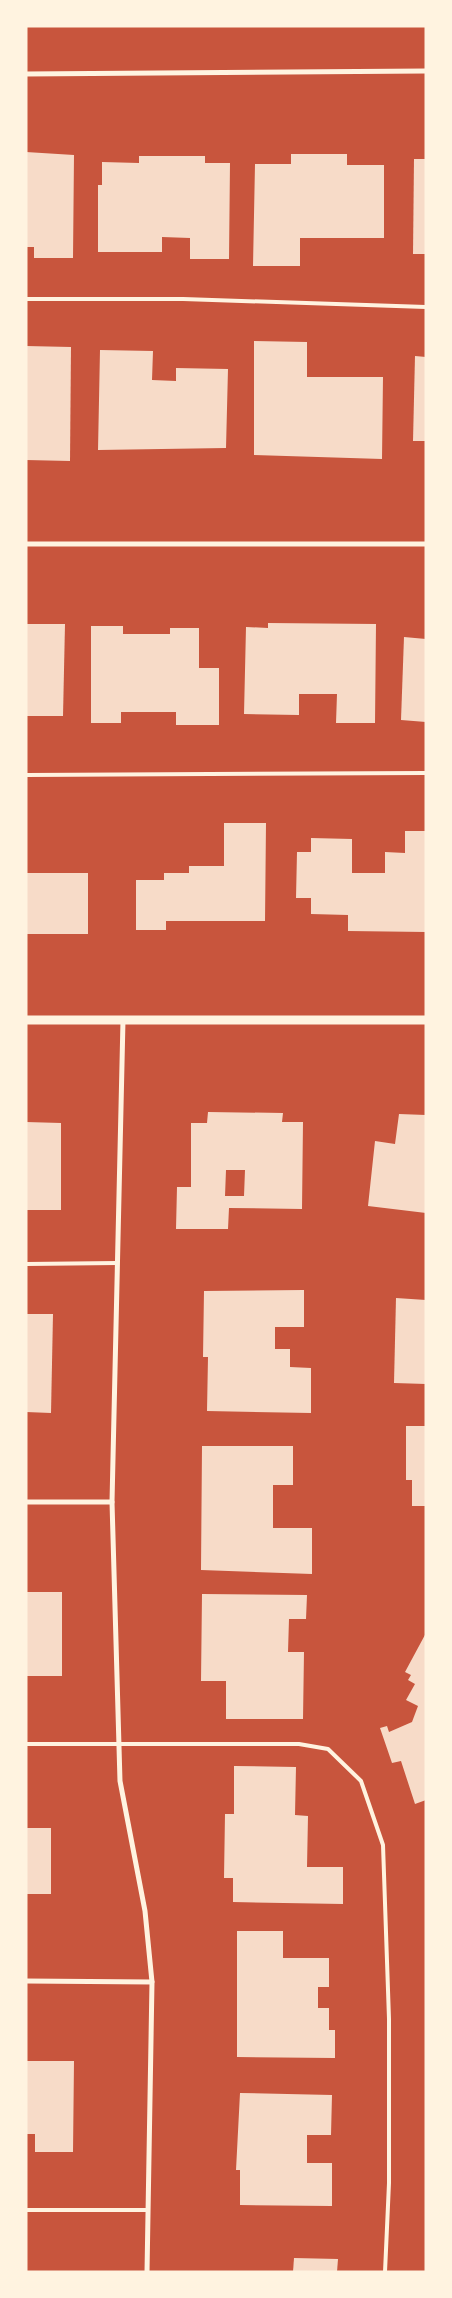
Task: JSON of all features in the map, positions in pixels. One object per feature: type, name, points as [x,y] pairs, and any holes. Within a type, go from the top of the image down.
[{"type":"street","points":[[26,74],[426,71]]},
{"type":"street","points":[[26,544],[426,544]]},
{"type":"street","points":[[26,1020],[426,1020]]},
{"type":"street","points":[[123,1020],[112,1502],[120,1781],[145,1912],[152,1982],[147,2272]]},
{"type":"street","points":[[26,1502],[112,1502]]},
{"type":"street","points":[[26,1981],[152,1982]]},
{"type":"lane","points":[[26,299],[182,299],[426,307]]},
{"type":"lane","points":[[26,774],[426,773]]},
{"type":"lane","points":[[26,1264],[117,1263]]},
{"type":"lane","points":[[26,1744],[299,1744],[328,1749],[361,1782],[383,1845],[389,2019],[389,2183],[385,2272]]},
{"type":"lane","points":[[26,2210],[148,2210]]},
{"type":"building","points":[[26,152],[74,155],[73,258],[34,258],[34,247],[26,247]]},
{"type":"building","points":[[291,154],[347,154],[347,165],[384,165],[384,238],[300,238],[300,266],[253,266],[255,164],[291,164]]},
{"type":"building","points":[[139,156],[205,156],[205,163],[230,163],[229,259],[190,259],[190,238],[162,237],[162,252],[98,252],[98,185],[102,185],[102,162],[139,163]]},
{"type":"building","points":[[414,159],[426,159],[426,254],[413,254]]},
{"type":"building","points":[[254,341],[307,342],[307,377],[383,377],[382,459],[254,455]]},
{"type":"building","points":[[26,346],[71,347],[70,461],[26,460]]},
{"type":"building","points":[[100,350],[153,351],[152,380],[176,381],[176,368],[228,369],[226,448],[98,450]]},
{"type":"building","points":[[415,356],[426,357],[426,441],[413,441]]},
{"type":"building","points":[[268,623],[376,624],[375,723],[336,723],[337,694],[299,694],[299,715],[244,714],[246,627],[268,628]]},
{"type":"building","points":[[26,624],[65,624],[63,716],[26,716]]},
{"type":"building","points":[[91,626],[123,626],[123,634],[170,634],[170,628],[199,628],[199,668],[219,668],[219,725],[176,725],[176,712],[121,712],[121,723],[91,723]]},
{"type":"building","points":[[404,637],[426,639],[426,722],[401,720]]},
{"type":"building","points":[[224,823],[266,823],[265,921],[166,921],[166,930],[136,930],[136,880],[164,880],[164,873],[189,873],[189,866],[224,866]]},
{"type":"building","points":[[405,831],[426,831],[426,932],[348,931],[348,915],[311,914],[311,898],[296,898],[297,852],[311,852],[311,838],[352,839],[352,873],[385,873],[385,852],[405,853]]},
{"type":"building","points":[[26,873],[88,873],[88,934],[26,934]]},
{"type":"building","points":[[208,1112],[283,1113],[282,1122],[303,1122],[302,1209],[229,1208],[228,1229],[176,1229],[177,1187],[191,1187],[191,1123],[207,1123]],"holes":[[[226,1170],[245,1170],[244,1196],[225,1196]]]},
{"type":"building","points":[[399,1114],[426,1115],[426,1213],[368,1206],[375,1141],[395,1144]]},
{"type":"building","points":[[26,1122],[61,1123],[61,1210],[26,1210]]},
{"type":"building","points":[[304,1290],[304,1327],[275,1327],[275,1349],[290,1349],[290,1367],[311,1368],[311,1413],[207,1411],[208,1357],[203,1357],[204,1291]]},
{"type":"building","points":[[396,1298],[426,1300],[426,1384],[394,1383]]},
{"type":"building","points":[[26,1314],[53,1314],[51,1413],[26,1412]]},
{"type":"building","points":[[406,1426],[426,1426],[426,1506],[412,1506],[412,1480],[406,1480]]},
{"type":"building","points":[[202,1446],[293,1446],[293,1485],[273,1485],[273,1528],[312,1528],[312,1574],[201,1570]]},
{"type":"building","points":[[26,1592],[62,1592],[62,1676],[26,1676]]},
{"type":"building","points":[[202,1594],[307,1595],[306,1619],[289,1619],[288,1652],[304,1652],[303,1719],[226,1719],[226,1681],[201,1681]]},
{"type":"building","points":[[426,1633],[426,1800],[415,1804],[401,1761],[392,1763],[380,1728],[387,1726],[389,1732],[412,1722],[418,1706],[406,1700],[415,1684],[408,1680],[411,1675],[405,1672]]},
{"type":"building","points":[[234,1766],[296,1767],[295,1815],[308,1816],[307,1867],[343,1867],[343,1904],[233,1902],[233,1878],[224,1878],[225,1814],[234,1814]]},
{"type":"building","points":[[26,1828],[51,1828],[51,1894],[26,1894]]},
{"type":"building","points":[[237,1931],[283,1931],[283,1958],[329,1958],[329,1987],[318,1987],[318,2008],[329,2008],[329,2030],[335,2030],[335,2058],[237,2057]]},
{"type":"building","points":[[26,2061],[74,2061],[73,2152],[35,2152],[35,2134],[26,2134]]},
{"type":"building","points":[[240,2093],[332,2095],[331,2135],[307,2135],[307,2163],[332,2163],[332,2206],[240,2205],[240,2170],[236,2170]]},
{"type":"building","points":[[294,2258],[338,2259],[337,2272],[293,2272]]}]
